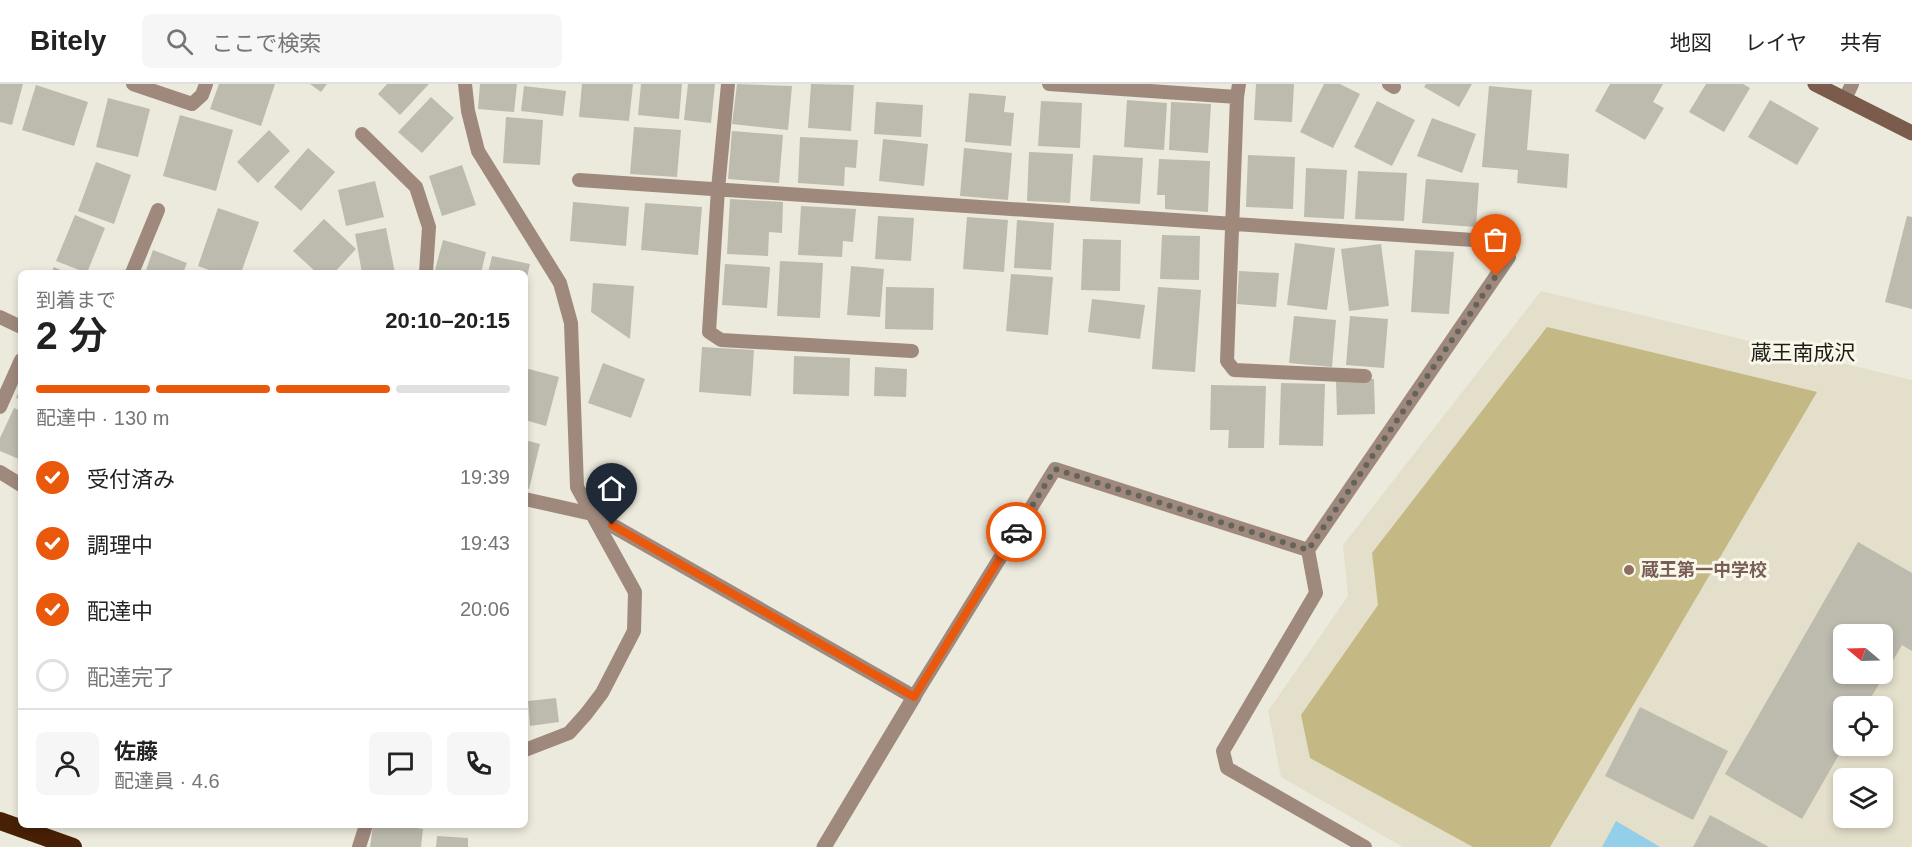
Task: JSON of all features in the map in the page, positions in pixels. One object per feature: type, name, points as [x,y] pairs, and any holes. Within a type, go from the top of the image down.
[{"type":"highway","points":[[0,821],[18,827]]},
{"type":"highway","points":[[20,828],[73,847]]},
{"type":"main road","points":[[1815,84],[1912,133]]},
{"type":"street","points":[[592,514],[914,697],[824,847]]},
{"type":"lane","points":[[133,84],[192,104],[202,95],[206,84]]},
{"type":"lane","points":[[465,84],[468,111],[478,151],[560,283],[571,323],[577,487],[635,592],[634,631],[602,693],[568,733],[528,749]]},
{"type":"lane","points":[[728,84],[718,189],[709,332],[721,340],[912,351]]},
{"type":"lane","points":[[1049,84],[1238,91],[1227,361],[1233,370],[1365,376]]},
{"type":"lane","points":[[1845,99],[1852,84]]},
{"type":"lane","points":[[362,134],[416,187],[429,227],[426,270]]},
{"type":"lane","points":[[579,180],[1503,242],[1509,257],[1308,550],[1316,593],[1223,751],[1227,768],[1365,847]]},
{"type":"lane","points":[[133,270],[158,210]]},
{"type":"lane","points":[[0,317],[18,326]]},
{"type":"lane","points":[[0,407],[18,367]]},
{"type":"lane","points":[[914,697],[1055,469],[1308,550]]},
{"type":"lane","points":[[0,472],[18,483]]},
{"type":"lane","points":[[528,500],[592,514]]},
{"type":"lane","points":[[359,847],[365,828]]},
{"type":"shaded area","name":"蔵王第一中学校","points":[[1541,291],[1912,380],[1912,844],[1910,847],[1403,847],[1281,777],[1268,711],[1348,596],[1343,545]]},
{"type":"shaded area","points":[[1547,327],[1817,392],[1550,847],[1473,847],[1310,758],[1301,715],[1378,605],[1372,553]]},
{"type":"water","points":[[1616,821],[1660,847],[1602,847]]},
{"type":"building","points":[[0,84],[23,84],[12,125],[0,122]]},
{"type":"building","points":[[219,84],[275,84],[261,126],[210,109]]},
{"type":"building","points":[[310,84],[327,84],[321,92]]},
{"type":"building","points":[[387,84],[429,84],[400,115],[378,94]]},
{"type":"building","points":[[480,84],[517,84],[514,112],[478,109]]},
{"type":"building","points":[[582,84],[633,84],[629,121],[579,117]]},
{"type":"building","points":[[641,84],[682,84],[679,119],[638,115]]},
{"type":"building","points":[[688,84],[715,84],[711,123],[684,120]]},
{"type":"building","points":[[737,84],[792,86],[788,130],[732,124]]},
{"type":"building","points":[[811,84],[854,85],[851,131],[808,128]]},
{"type":"building","points":[[1256,84],[1294,84],[1292,122],[1254,120]]},
{"type":"building","points":[[1324,84],[1340,84],[1360,94],[1333,148],[1300,132]]},
{"type":"building","points":[[1426,84],[1472,84],[1459,107],[1424,87]]},
{"type":"building","points":[[1610,84],[1663,84],[1653,102],[1664,108],[1645,140],[1595,111]]},
{"type":"building","points":[[1706,84],[1743,84],[1750,88],[1724,132],[1689,112]]},
{"type":"building","points":[[36,85],[88,102],[74,146],[22,130]]},
{"type":"building","points":[[524,86],[566,91],[563,116],[521,111]]},
{"type":"building","points":[[1489,86],[1532,90],[1527,150],[1569,154],[1567,188],[1517,183],[1518,170],[1482,167]]},
{"type":"building","points":[[969,93],[1006,96],[1004,112],[1014,113],[1011,146],[965,142]]},
{"type":"building","points":[[431,97],[454,118],[422,153],[398,132]]},
{"type":"building","points":[[108,98],[150,109],[138,157],[96,147]]},
{"type":"building","points":[[1127,100],[1167,103],[1164,150],[1124,147]]},
{"type":"building","points":[[1770,100],[1819,128],[1797,165],[1748,137]]},
{"type":"building","points":[[1041,101],[1082,103],[1080,148],[1038,146]]},
{"type":"building","points":[[1377,101],[1415,120],[1392,166],[1354,147]]},
{"type":"building","points":[[876,102],[923,105],[921,137],[874,134]]},
{"type":"building","points":[[1171,102],[1211,104],[1208,153],[1169,150]]},
{"type":"building","points":[[180,115],[233,130],[216,191],[163,176]]},
{"type":"building","points":[[506,117],[543,120],[540,165],[503,163]]},
{"type":"building","points":[[1432,118],[1476,134],[1462,173],[1417,156]]},
{"type":"building","points":[[634,127],[681,130],[677,177],[630,174]]},
{"type":"building","points":[[269,130],[290,151],[258,183],[237,162]]},
{"type":"building","points":[[732,131],[783,135],[779,183],[728,179]]},
{"type":"building","points":[[800,137],[858,140],[856,168],[845,167],[844,186],[798,183]]},
{"type":"building","points":[[883,139],[928,144],[924,186],[879,181]]},
{"type":"building","points":[[308,148],[335,172],[301,211],[274,187]]},
{"type":"building","points":[[964,148],[1012,153],[1008,200],[960,196]]},
{"type":"building","points":[[1029,152],[1073,154],[1070,203],[1027,201]]},
{"type":"building","points":[[1093,155],[1143,158],[1140,204],[1090,201]]},
{"type":"building","points":[[1248,155],[1295,157],[1293,209],[1246,207]]},
{"type":"building","points":[[1159,159],[1210,161],[1208,212],[1165,209],[1165,195],[1157,195]]},
{"type":"building","points":[[96,162],[131,175],[114,224],[78,211]]},
{"type":"building","points":[[462,165],[476,205],[442,216],[429,176]]},
{"type":"building","points":[[1306,168],[1347,170],[1344,219],[1304,217]]},
{"type":"building","points":[[1358,171],[1407,173],[1404,221],[1355,219]]},
{"type":"building","points":[[1426,179],[1479,183],[1476,227],[1422,223]]},
{"type":"building","points":[[375,181],[384,217],[346,226],[338,190]]},
{"type":"building","points":[[730,199],[783,202],[782,233],[769,232],[768,256],[727,254]]},
{"type":"building","points":[[573,202],[629,207],[626,246],[570,241]]},
{"type":"building","points":[[645,203],[702,207],[698,255],[641,250]]},
{"type":"building","points":[[801,206],[856,209],[853,242],[843,241],[842,257],[798,255]]},
{"type":"building","points":[[218,208],[259,222],[242,270],[209,270],[198,266]]},
{"type":"building","points":[[75,215],[105,228],[88,270],[79,270],[56,261]]},
{"type":"building","points":[[878,216],[914,218],[911,261],[875,259]]},
{"type":"building","points":[[1907,216],[1912,217],[1912,309],[1885,302]]},
{"type":"building","points":[[967,217],[1008,220],[1004,272],[963,269]]},
{"type":"building","points":[[324,219],[356,249],[337,270],[314,270],[293,251]]},
{"type":"building","points":[[1017,220],[1054,223],[1051,270],[1014,268]]},
{"type":"building","points":[[386,228],[394,270],[361,270],[355,234]]},
{"type":"building","points":[[1162,235],[1200,236],[1199,280],[1160,279]]},
{"type":"building","points":[[1083,239],[1121,240],[1120,291],[1081,290]]},
{"type":"building","points":[[443,240],[486,252],[482,270],[435,270]]},
{"type":"building","points":[[1295,243],[1335,248],[1327,310],[1287,305]]},
{"type":"building","points":[[1381,244],[1389,306],[1349,311],[1341,249]]},
{"type":"building","points":[[153,250],[187,263],[184,270],[146,270]]},
{"type":"building","points":[[1415,250],[1454,252],[1449,314],[1411,312]]},
{"type":"building","points":[[492,256],[530,264],[528,273],[528,270],[489,270]]},
{"type":"building","points":[[780,261],[823,263],[820,318],[777,316]]},
{"type":"building","points":[[725,264],[770,267],[767,308],[722,305]]},
{"type":"building","points":[[851,266],[884,269],[880,317],[847,315]]},
{"type":"building","points":[[1239,271],[1279,273],[1276,307],[1237,304]]},
{"type":"building","points":[[1011,274],[1053,277],[1048,335],[1006,331]]},
{"type":"building","points":[[593,283],[634,286],[630,339],[591,312]]},
{"type":"building","points":[[886,287],[934,288],[933,330],[885,329]]},
{"type":"building","points":[[1158,287],[1201,290],[1195,372],[1152,369]]},
{"type":"building","points":[[1092,299],[1145,305],[1140,339],[1088,332]]},
{"type":"building","points":[[1294,316],[1336,320],[1332,367],[1289,363]]},
{"type":"building","points":[[1350,316],[1388,319],[1384,368],[1346,365]]},
{"type":"building","points":[[702,347],[754,350],[751,396],[699,392]]},
{"type":"building","points":[[794,356],[850,358],[849,396],[793,394]]},
{"type":"building","points":[[603,363],[645,379],[631,418],[588,403]]},
{"type":"building","points":[[875,367],[907,369],[906,397],[874,396]]},
{"type":"building","points":[[528,369],[559,377],[546,426],[528,421]]},
{"type":"building","points":[[1374,379],[1375,414],[1337,415],[1336,381]]},
{"type":"building","points":[[1281,383],[1325,384],[1323,446],[1279,445]]},
{"type":"building","points":[[1211,385],[1266,386],[1264,448],[1228,448],[1229,430],[1210,430]]},
{"type":"building","points":[[14,408],[18,410],[18,459],[0,451],[0,438]]},
{"type":"building","points":[[528,441],[540,444],[528,489]]},
{"type":"building","points":[[1858,542],[1912,573],[1912,651],[1902,645],[1893,660],[1893,624],[1833,624],[1833,684],[1879,684],[1872,696],[1833,696],[1833,756],[1838,756],[1802,819],[1725,774]]},
{"type":"building","points":[[556,698],[559,722],[530,726],[528,701]]},
{"type":"building","points":[[1640,707],[1728,751],[1693,820],[1605,776]]},
{"type":"building","points":[[1710,815],[1769,847],[1693,847]]},
{"type":"building","points":[[373,828],[423,829],[421,847],[370,847]]},
{"type":"building","points":[[437,836],[468,838],[468,847],[436,847]]},
{"type":"way so far","points":[[1016,532],[1055,469],[1308,550],[1496,276]]},
{"type":"place","name":"蔵王第一中学校","points":[[1629,570]]},
{"type":"district","name":"蔵王南成沢","points":[[1803,353]]},
{"type":"route","points":[[612,525],[914,697],[1016,532]]}]
